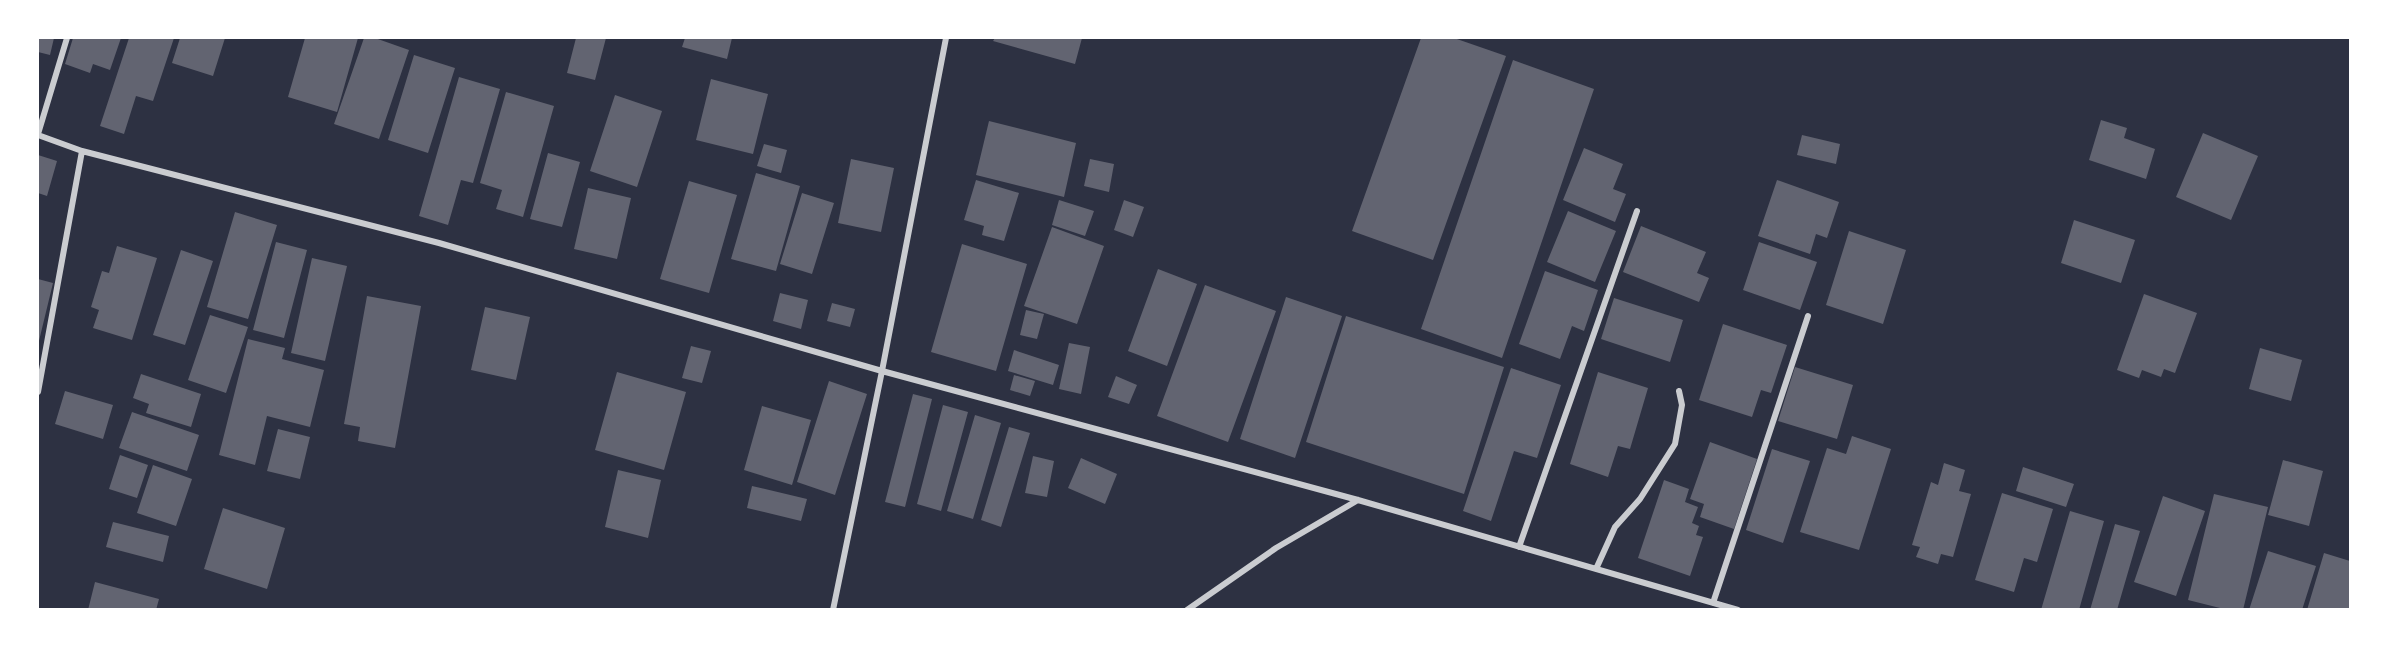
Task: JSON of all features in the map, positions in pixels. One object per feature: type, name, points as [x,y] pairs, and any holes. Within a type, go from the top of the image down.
[{"type":"street","points":[[67,38],[38,135],[82,151],[439,243],[882,371],[1358,500],[1738,609]]},
{"type":"street","points":[[832,609],[882,371],[946,38]]},
{"type":"street","points":[[38,392],[82,151]]},
{"type":"street","points":[[1519,547],[1637,211]]},
{"type":"street","points":[[1713,603],[1808,316]]},
{"type":"street","points":[[1596,569],[1615,527],[1640,499],[1675,444],[1682,405],[1679,391]]},
{"type":"street","points":[[1187,609],[1276,548],[1358,500]]},
{"type":"building","points":[[38,38],[54,38],[50,55],[38,52]]},
{"type":"building","points":[[73,38],[121,38],[110,70],[93,64],[90,73],[65,64]]},
{"type":"building","points":[[129,38],[174,38],[153,101],[136,96],[124,134],[100,126]]},
{"type":"building","points":[[180,38],[225,38],[213,76],[172,63]]},
{"type":"building","points":[[305,38],[358,38],[337,112],[288,97]]},
{"type":"building","points":[[364,38],[375,38],[409,50],[379,139],[334,124]]},
{"type":"building","points":[[576,38],[606,38],[595,80],[567,73]]},
{"type":"building","points":[[685,38],[732,38],[727,59],[682,47]]},
{"type":"building","points":[[995,38],[1082,38],[1075,64],[993,41]]},
{"type":"building","points":[[1421,38],[1454,38],[1506,56],[1433,260],[1352,231]]},
{"type":"building","points":[[414,55],[455,68],[428,153],[388,140]]},
{"type":"building","points":[[1513,60],[1594,89],[1502,358],[1421,329]]},
{"type":"building","points":[[459,77],[500,89],[473,183],[461,180],[448,225],[419,216]]},
{"type":"building","points":[[711,79],[768,94],[753,154],[696,140]]},
{"type":"building","points":[[506,92],[554,106],[523,217],[496,209],[502,190],[480,183]]},
{"type":"building","points":[[615,95],[662,111],[637,187],[590,171]]},
{"type":"building","points":[[2101,120],[2127,128],[2124,138],[2155,149],[2146,179],[2089,160]]},
{"type":"building","points":[[989,121],[1076,143],[1064,197],[976,175]]},
{"type":"building","points":[[2203,133],[2258,156],[2231,220],[2176,197]]},
{"type":"building","points":[[1802,135],[1840,144],[1836,164],[1797,155]]},
{"type":"building","points":[[764,144],[787,150],[781,173],[757,166]]},
{"type":"building","points":[[1584,148],[1623,164],[1613,189],[1626,194],[1615,222],[1563,200]]},
{"type":"building","points":[[548,153],[580,162],[562,227],[530,219]]},
{"type":"building","points":[[38,155],[57,161],[47,196],[38,193]]},
{"type":"building","points":[[851,159],[894,168],[881,232],[838,223]]},
{"type":"building","points":[[1090,159],[1114,164],[1109,192],[1084,186]]},
{"type":"building","points":[[756,173],[800,186],[776,271],[731,259]]},
{"type":"building","points":[[976,180],[1019,193],[1004,241],[982,235],[984,226],[964,220]]},
{"type":"building","points":[[1777,180],[1839,202],[1827,238],[1816,234],[1810,254],[1758,236]]},
{"type":"building","points":[[689,181],[737,195],[709,293],[660,279]]},
{"type":"building","points":[[588,188],[631,198],[617,259],[574,249]]},
{"type":"building","points":[[802,193],[834,203],[812,274],[780,264]]},
{"type":"building","points":[[1059,200],[1094,211],[1085,236],[1052,225]]},
{"type":"building","points":[[1124,200],[1144,207],[1133,237],[1114,230]]},
{"type":"building","points":[[1568,211],[1616,231],[1595,282],[1547,262]]},
{"type":"building","points":[[235,212],[277,225],[248,319],[207,307]]},
{"type":"building","points":[[2074,220],[2135,240],[2121,283],[2061,263]]},
{"type":"building","points":[[1641,226],[1706,252],[1697,273],[1709,278],[1699,302],[1623,272]]},
{"type":"building","points":[[1052,227],[1104,246],[1077,324],[1024,306]]},
{"type":"building","points":[[1849,231],[1906,250],[1883,324],[1826,305]]},
{"type":"building","points":[[276,242],[307,250],[284,338],[253,330]]},
{"type":"building","points":[[1759,242],[1817,262],[1800,310],[1743,290]]},
{"type":"building","points":[[962,244],[1027,264],[996,371],[931,352]]},
{"type":"building","points":[[117,246],[157,258],[132,340],[93,328],[99,310],[91,307],[102,271],[109,273]]},
{"type":"building","points":[[181,250],[213,261],[185,345],[153,335]]},
{"type":"building","points":[[312,258],[347,266],[325,361],[291,353]]},
{"type":"building","points":[[1158,269],[1197,284],[1167,366],[1128,351]]},
{"type":"building","points":[[1545,271],[1598,290],[1584,331],[1572,326],[1560,359],[1519,344]]},
{"type":"building","points":[[38,279],[53,283],[38,345]]},
{"type":"building","points":[[1205,285],[1276,311],[1228,442],[1157,416]]},
{"type":"building","points":[[780,293],[808,300],[801,329],[773,321]]},
{"type":"building","points":[[2144,294],[2197,313],[2175,373],[2164,369],[2161,377],[2142,370],[2139,378],[2117,370]]},
{"type":"building","points":[[367,296],[421,306],[395,448],[358,441],[360,427],[344,424]]},
{"type":"building","points":[[1286,297],[1342,316],[1295,458],[1240,439]]},
{"type":"building","points":[[1614,298],[1683,320],[1670,362],[1601,339]]},
{"type":"building","points":[[832,303],[855,309],[850,327],[827,321]]},
{"type":"building","points":[[485,307],[530,317],[516,380],[471,370]]},
{"type":"building","points":[[1026,310],[1044,314],[1037,339],[1020,335]]},
{"type":"building","points":[[210,315],[248,327],[226,393],[188,380]]},
{"type":"building","points":[[1346,316],[1504,367],[1464,494],[1306,442]]},
{"type":"building","points":[[1723,324],[1787,345],[1771,393],[1761,390],[1752,417],[1699,400]]},
{"type":"building","points":[[248,339],[285,348],[282,359],[324,370],[310,427],[267,416],[255,465],[219,455]]},
{"type":"building","points":[[1069,343],[1090,347],[1081,394],[1059,389]]},
{"type":"building","points":[[691,346],[711,351],[702,383],[682,378]]},
{"type":"building","points":[[2260,348],[2302,360],[2291,401],[2249,389]]},
{"type":"building","points":[[1014,350],[1059,365],[1053,385],[1008,371]]},
{"type":"building","points":[[1795,367],[1853,385],[1837,439],[1778,421]]},
{"type":"building","points":[[1511,368],[1561,385],[1537,458],[1514,451],[1491,521],[1463,511]]},
{"type":"building","points":[[617,372],[686,392],[664,470],[595,450]]},
{"type":"building","points":[[1598,372],[1648,388],[1630,449],[1618,446],[1608,477],[1570,464]]},
{"type":"building","points":[[141,374],[201,394],[191,427],[146,413],[149,404],[133,398]]},
{"type":"building","points":[[1014,375],[1035,381],[1030,396],[1010,390]]},
{"type":"building","points":[[1116,376],[1137,385],[1129,404],[1108,397]]},
{"type":"building","points":[[829,381],[867,394],[835,495],[797,482]]},
{"type":"building","points":[[65,391],[113,405],[103,439],[55,424]]},
{"type":"building","points":[[913,394],[932,399],[905,507],[885,502]]},
{"type":"building","points":[[943,405],[968,412],[941,511],[917,504]]},
{"type":"building","points":[[762,406],[811,420],[792,485],[744,470]]},
{"type":"building","points":[[132,412],[199,435],[187,471],[119,448]]},
{"type":"building","points":[[975,415],[1001,423],[973,519],[947,511]]},
{"type":"building","points":[[1009,427],[1030,433],[1001,527],[981,520]]},
{"type":"building","points":[[278,429],[310,437],[300,479],[267,471]]},
{"type":"building","points":[[1852,436],[1891,449],[1859,550],[1800,532],[1827,448],[1846,454]]},
{"type":"building","points":[[1710,442],[1757,459],[1734,529],[1700,517],[1704,504],[1690,499]]},
{"type":"building","points":[[1772,449],[1810,461],[1783,543],[1746,530]]},
{"type":"building","points":[[120,455],[148,465],[137,498],[109,489]]},
{"type":"building","points":[[1033,456],[1054,461],[1047,497],[1025,493]]},
{"type":"building","points":[[1081,458],[1117,474],[1105,504],[1068,488]]},
{"type":"building","points":[[2283,460],[2323,471],[2309,526],[2268,515]]},
{"type":"building","points":[[1944,463],[1965,470],[1959,491],[1971,494],[1953,557],[1941,554],[1938,564],[1916,557],[1920,547],[1912,545],[1931,482],[1938,485]]},
{"type":"building","points":[[153,465],[192,479],[176,526],[137,513]]},
{"type":"building","points":[[2023,467],[2074,484],[2066,507],[2016,491]]},
{"type":"building","points":[[618,470],[661,480],[648,538],[605,527]]},
{"type":"building","points":[[1664,480],[1689,489],[1685,502],[1698,507],[1692,523],[1699,526],[1696,535],[1703,537],[1690,576],[1638,558]]},
{"type":"building","points":[[752,486],[807,499],[801,521],[747,508]]},
{"type":"building","points":[[2002,493],[2053,509],[2037,562],[2024,558],[2014,592],[1975,580]]},
{"type":"building","points":[[2214,494],[2268,507],[2243,610],[2228,610],[2188,600]]},
{"type":"building","points":[[2163,496],[2205,511],[2176,596],[2134,582]]},
{"type":"building","points":[[223,508],[285,528],[267,589],[204,569]]},
{"type":"building","points":[[2070,511],[2104,521],[2079,610],[2041,610]]},
{"type":"building","points":[[113,522],[169,536],[163,562],[106,547]]},
{"type":"building","points":[[2115,524],[2140,531],[2117,610],[2090,610]]},
{"type":"building","points":[[2268,551],[2316,566],[2302,610],[2249,610]]},
{"type":"building","points":[[2324,553],[2350,561],[2350,610],[2307,610]]},
{"type":"building","points":[[95,582],[159,599],[156,610],[88,610]]}]
